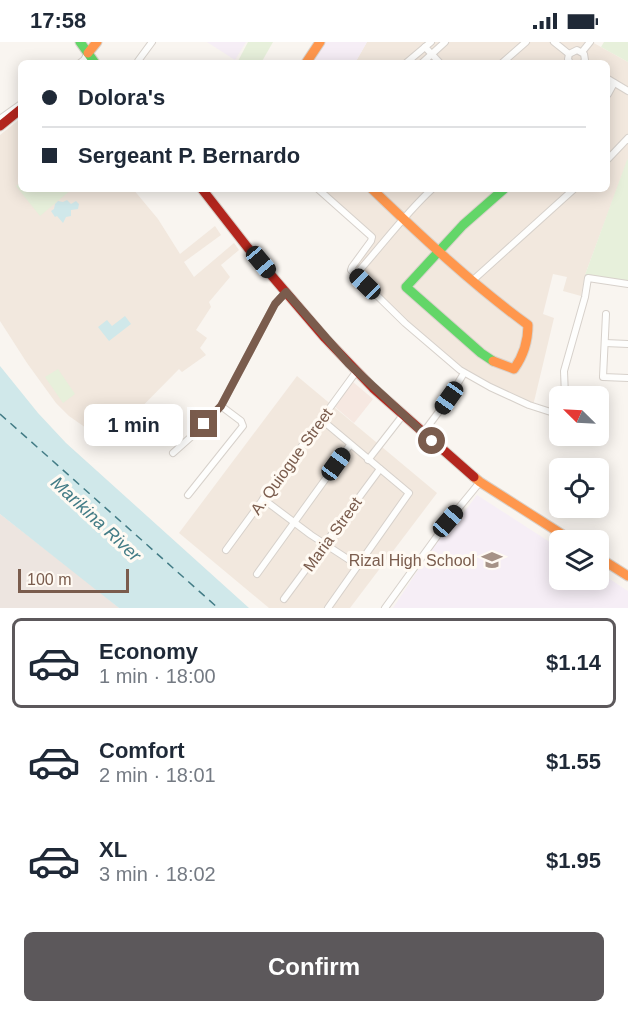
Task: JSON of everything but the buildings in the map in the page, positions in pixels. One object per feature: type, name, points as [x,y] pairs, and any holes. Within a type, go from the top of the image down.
[{"type":"main road","points":[[80,42],[91,60]]},
{"type":"main road","points":[[91,60],[97,42]]},
{"type":"main road","points":[[308,60],[320,42]]},
{"type":"main road","points":[[0,126],[18,111]]},
{"type":"main road","points":[[205,192],[248,248],[356,372],[480,482],[555,530]]},
{"type":"main road","points":[[375,192],[438,251],[472,281],[528,325],[525,348],[521,360],[514,369],[489,359],[481,353],[406,286],[438,251],[463,225],[501,192]]},
{"type":"main road","points":[[609,564],[628,576]]},
{"type":"street","points":[[139,60],[152,42]]},
{"type":"street","points":[[410,60],[431,42]]},
{"type":"street","points":[[425,60],[445,42]]},
{"type":"street","points":[[505,60],[526,42]]},
{"type":"street","points":[[554,42],[569,54]]},
{"type":"street","points":[[582,52],[590,42]]},
{"type":"street","points":[[425,47],[437,60]]},
{"type":"street","points":[[569,54],[577,50],[582,52],[584,60]]},
{"type":"street","points":[[568,60],[569,54]]},
{"type":"street","points":[[610,81],[628,91]]},
{"type":"street","points":[[610,91],[614,84]]},
{"type":"street","points":[[0,120],[18,106]]},
{"type":"street","points":[[610,157],[628,138]]},
{"type":"street","points":[[321,192],[372,237],[352,267],[352,272],[405,323],[464,373],[529,405],[549,411]]},
{"type":"street","points":[[358,272],[429,192]]},
{"type":"street","points":[[472,281],[571,192]]},
{"type":"street","points":[[565,386],[564,371],[585,297],[588,278],[628,284]]},
{"type":"street","points":[[173,453],[221,406],[275,304],[286,292]]},
{"type":"street","points":[[606,314],[603,377],[628,378]]},
{"type":"street","points":[[605,343],[628,344]]},
{"type":"street","name":"A. Quiogue Street","points":[[226,550],[356,372]]},
{"type":"street","points":[[423,433],[464,373]]},
{"type":"street","points":[[188,495],[243,426],[241,421],[221,406]]},
{"type":"street","points":[[368,460],[403,415]]},
{"type":"street","points":[[322,420],[409,493],[328,608]]},
{"type":"street","points":[[257,573],[350,445]]},
{"type":"street","name":"Maria Street","points":[[284,600],[380,469]]},
{"type":"street","points":[[385,608],[448,521],[480,482]]},
{"type":"street","points":[[263,499],[357,566]]},
{"type":"shaded area","points":[[207,42],[246,42],[235,60]]},
{"type":"shaded area","points":[[324,42],[367,42],[357,60],[314,60]]},
{"type":"shaded area","points":[[367,42],[592,42],[628,62],[628,159],[585,275],[581,296],[563,291],[567,277],[553,274],[543,314],[554,318],[533,406],[464,371],[409,327],[351,269],[373,240],[320,192],[610,192],[610,60],[357,60]]},
{"type":"shaded area","points":[[18,120],[18,192],[136,192],[158,219],[180,254],[215,226],[221,235],[184,262],[194,277],[234,243],[239,250],[221,265],[230,277],[209,302],[211,307],[196,330],[207,338],[200,348],[206,355],[182,372],[179,369],[108,441],[69,416],[56,403],[0,321],[0,135]]},
{"type":"shaded area","points":[[297,376],[437,493],[350,608],[269,608],[179,533]]},
{"type":"shaded area","points":[[353,382],[373,399],[354,423],[334,406]]},
{"type":"shaded area","name":"Rizal High School","points":[[477,495],[549,542],[549,590],[609,590],[609,579],[628,591],[628,608],[393,608],[439,538],[446,536]]},
{"type":"shaded area","points":[[0,514],[96,589],[119,608],[0,608]]},
{"type":"green space","points":[[248,42],[273,42],[263,60],[239,60]]},
{"type":"green space","points":[[604,42],[628,42],[628,62],[601,47]]},
{"type":"green space","points":[[627,160],[628,282],[585,275]]},
{"type":"green space","points":[[21,192],[68,192],[40,216]]},
{"type":"green space","points":[[58,369],[75,394],[63,403],[45,377]]},
{"type":"water","points":[[67,200],[71,204],[76,201],[79,204],[78,209],[71,210],[71,216],[66,217],[63,223],[51,211],[58,201]]},
{"type":"water","points":[[125,316],[131,324],[109,341],[98,327],[107,320],[112,326]]},
{"type":"water","name":"Marikina River","points":[[0,366],[66,443],[249,608],[119,608],[0,514]]},
{"type":"ferry route","points":[[0,414],[218,608]]},
{"type":"traffic: fast","points":[[80,42],[93,60]]},
{"type":"traffic: fast","points":[[493,361],[406,287],[463,225],[501,192]]},
{"type":"traffic: slow","points":[[88,53],[97,42]]},
{"type":"traffic: slow","points":[[308,60],[320,42]]},
{"type":"traffic: slow","points":[[375,192],[467,277],[528,325],[525,348],[514,369],[493,361]]},
{"type":"traffic: slow","points":[[474,477],[555,530]]},
{"type":"traffic: slow","points":[[609,564],[628,576]]},
{"type":"traffic: jam","points":[[0,126],[18,111]]},
{"type":"traffic: jam","points":[[204,192],[248,248],[325,338],[373,388],[474,477]]},
{"type":"place","name":"Rizal High School","points":[[492,560]]},
{"type":"route","points":[[204,424],[221,406],[275,304],[286,292],[349,364],[432,441]]}]
